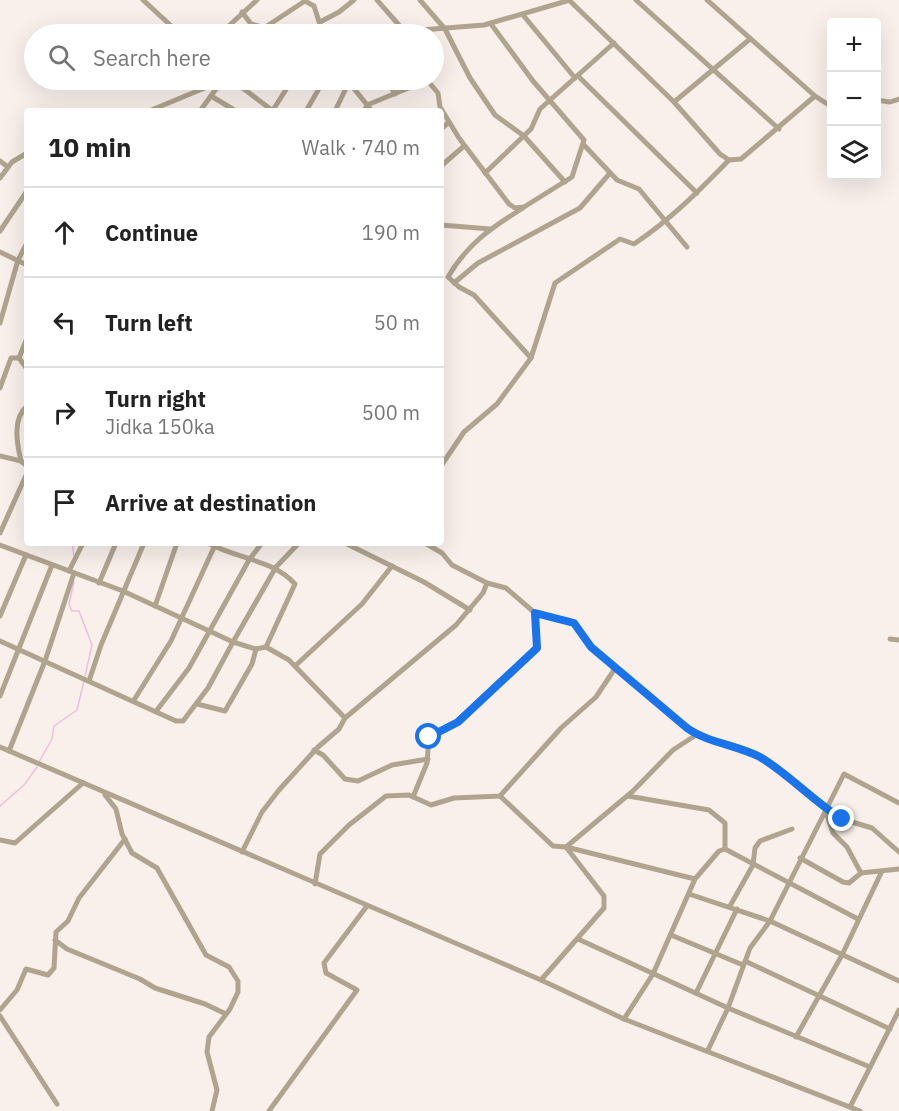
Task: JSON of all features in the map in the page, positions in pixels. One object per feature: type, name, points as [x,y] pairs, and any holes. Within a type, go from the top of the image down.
[{"type":"street","points":[[143,0],[169,24]]},
{"type":"street","points":[[230,24],[257,0]]},
{"type":"street","points":[[277,24],[308,1],[320,22],[354,0]]},
{"type":"street","points":[[377,0],[398,24]]},
{"type":"street","points":[[420,0],[441,24]]},
{"type":"street","points":[[565,182],[524,136],[495,115],[470,78],[445,29],[491,24],[570,0],[674,102],[720,154],[729,160],[741,159],[815,96]]},
{"type":"street","points":[[636,0],[712,71],[779,129]]},
{"type":"street","points":[[707,0],[827,104]]},
{"type":"street","points":[[242,12],[251,24]]},
{"type":"street","points":[[523,15],[576,77],[696,194]]},
{"type":"street","points":[[491,24],[550,101],[584,140],[572,177],[490,229],[461,255],[448,277],[474,295],[531,357]]},
{"type":"street","points":[[674,102],[750,39]]},
{"type":"street","points":[[486,173],[531,129],[540,109],[614,44]]},
{"type":"street","points":[[156,108],[199,90]]},
{"type":"street","points":[[202,108],[216,90]]},
{"type":"street","points":[[245,90],[269,108]]},
{"type":"street","points":[[275,108],[286,90]]},
{"type":"street","points":[[308,108],[318,90]]},
{"type":"street","points":[[336,108],[344,90]]},
{"type":"street","points":[[355,90],[370,108]]},
{"type":"street","points":[[393,90],[395,94]]},
{"type":"street","points":[[366,108],[367,105],[404,90]]},
{"type":"street","points":[[436,90],[440,108]]},
{"type":"street","points":[[211,96],[231,108]]},
{"type":"street","points":[[881,101],[890,102],[899,99]]},
{"type":"street","points":[[444,117],[509,204],[515,208],[524,207]]},
{"type":"street","points":[[444,126],[449,122]]},
{"type":"street","points":[[583,144],[617,180],[639,189],[687,247]]},
{"type":"street","points":[[444,163],[464,146]]},
{"type":"street","points":[[0,178],[8,167],[24,154]]},
{"type":"street","points":[[444,462],[464,432],[497,404],[531,357],[555,283],[620,239],[634,244],[665,222],[729,160]]},
{"type":"street","points":[[0,161],[8,167]]},
{"type":"street","points":[[454,282],[478,263],[580,208],[610,174]]},
{"type":"street","points":[[0,231],[24,195]]},
{"type":"street","points":[[444,225],[490,229]]},
{"type":"street","points":[[0,323],[18,261],[24,249]]},
{"type":"street","points":[[0,252],[24,264]]},
{"type":"street","points":[[19,358],[24,346]]},
{"type":"street","points":[[0,387],[11,358],[19,358]]},
{"type":"street","points":[[19,358],[24,365]]},
{"type":"street","points":[[21,461],[16,440],[19,418],[24,410]]},
{"type":"street","points":[[0,456],[24,464]]},
{"type":"street","points":[[0,533],[24,480]]},
{"type":"street","points":[[0,545],[123,591],[233,642],[256,649],[266,647],[295,666],[345,718]]},
{"type":"street","points":[[9,751],[45,661],[71,572],[82,546]]},
{"type":"street","points":[[99,583],[115,546]]},
{"type":"street","points":[[89,681],[143,546]]},
{"type":"street","points":[[155,606],[176,546]]},
{"type":"street","points":[[134,700],[171,641],[216,546]]},
{"type":"street","points":[[218,546],[249,560],[276,567],[295,584],[266,647]]},
{"type":"street","points":[[157,710],[183,677],[249,560],[260,546]]},
{"type":"street","points":[[0,641],[157,710],[176,721],[183,721],[196,704],[276,567],[296,546]]},
{"type":"street","points":[[351,546],[470,610]]},
{"type":"street","points":[[430,546],[442,553],[452,565],[488,583],[506,588],[535,613],[574,623],[589,645],[696,735],[762,759],[825,809],[842,819],[872,828],[899,852]]},
{"type":"street","points":[[0,616],[26,555]]},
{"type":"street","points":[[0,696],[52,565]]},
{"type":"street","points":[[295,666],[362,604],[392,566]]},
{"type":"street","points":[[242,852],[262,812],[314,750],[339,729],[345,718],[470,610],[488,583]]},
{"type":"street","points":[[413,797],[428,759],[429,737],[458,722],[537,648],[535,613]]},
{"type":"street","points":[[890,639],[899,640]]},
{"type":"street","points":[[196,704],[225,711],[252,664],[256,649]]},
{"type":"street","points":[[315,884],[320,854],[349,825],[386,796],[413,797],[431,805],[454,798],[500,796],[561,728],[596,697],[616,667]]},
{"type":"street","points":[[566,848],[628,796],[673,750],[696,735]]},
{"type":"street","points":[[0,747],[541,980],[624,1019],[860,1111]]},
{"type":"street","points":[[314,750],[323,754],[345,779],[358,781],[392,765],[428,759]]},
{"type":"street","points":[[708,1050],[728,1008],[754,942],[770,921],[787,883],[844,774],[899,803]]},
{"type":"street","points":[[0,840],[15,843],[83,783]]},
{"type":"street","points":[[99,790],[111,800],[116,809],[132,854],[158,868],[206,955],[229,967],[238,981],[238,993],[209,1037],[207,1052],[217,1090],[212,1111]]},
{"type":"street","points":[[500,796],[553,846],[694,879]]},
{"type":"street","points":[[628,796],[709,810],[725,823],[725,849]]},
{"type":"street","points":[[825,809],[832,833],[847,847],[861,873]]},
{"type":"street","points":[[730,906],[753,865],[755,848],[760,841],[792,829]]},
{"type":"street","points":[[0,1010],[17,990],[26,969],[48,975],[54,968],[56,932],[68,921],[79,898],[125,839]]},
{"type":"street","points":[[541,980],[604,908],[604,896],[566,848]]},
{"type":"street","points":[[725,849],[858,919]]},
{"type":"street","points":[[624,1019],[653,974],[694,879],[714,854],[725,849]]},
{"type":"street","points":[[800,858],[843,882],[851,883],[861,873],[899,869]]},
{"type":"street","points":[[796,1037],[842,955],[882,871]]},
{"type":"street","points":[[689,894],[770,921],[899,981]]},
{"type":"street","points":[[269,1111],[357,990],[326,973],[323,968],[324,963],[367,906]]},
{"type":"street","points":[[696,993],[737,909]]},
{"type":"street","points":[[671,935],[744,963],[890,1029]]},
{"type":"street","points":[[578,939],[728,1008],[870,1067]]},
{"type":"street","points":[[55,940],[67,949],[140,979],[155,988],[205,1004],[226,1014]]},
{"type":"street","points":[[850,1107],[899,1010]]},
{"type":"street","points":[[0,1016],[57,1104]]},
{"type":"waterway","points":[[72,546],[74,557]]},
{"type":"waterway","points":[[74,582],[69,604],[72,611],[79,611],[92,645],[85,676]]},
{"type":"waterway","points":[[39,762],[52,739],[54,726],[77,710],[84,681]]},
{"type":"waterway","points":[[0,806],[24,785],[37,767]]},
{"type":"route","points":[[429,737],[458,722],[537,648],[535,613],[574,623],[591,647],[696,735],[752,753],[825,809],[842,819]]}]
